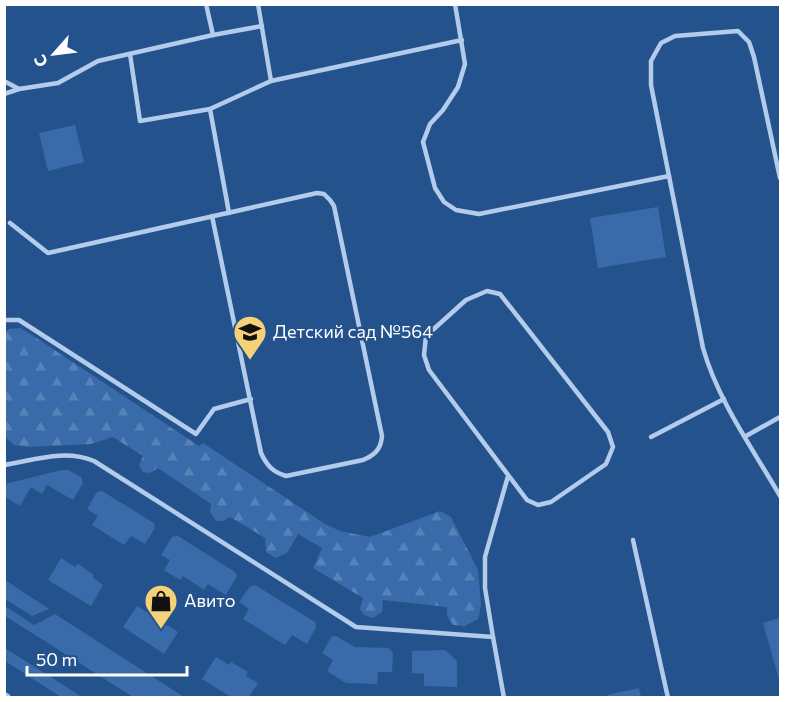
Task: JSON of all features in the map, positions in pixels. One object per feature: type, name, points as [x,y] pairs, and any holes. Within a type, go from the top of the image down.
[{"type":"lane","points":[[206,4],[213,35]]},
{"type":"lane","points":[[258,4],[270,81]]},
{"type":"lane","points":[[455,4],[465,64],[458,87],[443,110],[430,124],[423,142],[435,188],[444,202],[456,210],[478,214],[669,176]]},
{"type":"lane","points":[[4,94],[19,89],[58,84],[98,60],[213,35],[262,27]]},
{"type":"lane","points":[[780,178],[749,42],[738,31],[731,31],[675,36],[661,43],[651,61],[651,85],[703,348],[709,370],[724,399],[780,496]]},
{"type":"lane","points":[[130,54],[140,121],[210,109],[270,81],[462,40]]},
{"type":"lane","points":[[4,81],[19,89]]},
{"type":"lane","points":[[210,109],[229,213]]},
{"type":"lane","points":[[10,223],[48,253],[212,216],[229,213],[316,193],[324,194],[334,206],[382,436],[381,447],[373,456],[286,476],[275,472],[266,464],[261,453],[212,216]]},
{"type":"lane","points":[[487,291],[500,294],[608,432],[613,447],[606,464],[551,502],[538,505],[527,500],[508,476],[429,370],[424,355],[426,336],[466,300],[487,291]]},
{"type":"lane","points":[[4,320],[19,320],[196,434],[214,408],[251,399]]},
{"type":"lane","points":[[651,437],[724,399]]},
{"type":"lane","points":[[746,436],[780,417]]},
{"type":"lane","points":[[4,465],[63,455],[79,455],[94,461],[356,627],[493,637]]},
{"type":"lane","points":[[504,698],[485,588],[485,557],[508,476]]},
{"type":"lane","points":[[633,540],[668,698]]},
{"type":"green space","points":[[75,125],[84,162],[48,171],[39,133]]},
{"type":"green space","points":[[658,207],[666,257],[598,268],[590,218]]},
{"type":"green space","points":[[20,328],[199,446],[203,443],[325,524],[340,531],[370,537],[440,511],[451,517],[478,570],[481,605],[478,619],[465,626],[453,625],[447,616],[447,607],[383,600],[382,612],[373,618],[364,615],[360,609],[363,598],[313,568],[322,548],[298,534],[287,553],[276,558],[266,552],[265,538],[230,517],[223,521],[216,521],[210,512],[211,504],[158,468],[150,473],[143,472],[139,465],[143,456],[113,437],[91,444],[28,447],[14,445],[5,437],[5,332],[9,329]]},
{"type":"green space","points":[[68,470],[81,477],[83,483],[73,500],[47,485],[42,494],[31,487],[20,506],[5,497],[5,484]]},
{"type":"green space","points":[[102,491],[154,523],[155,528],[145,544],[131,536],[124,545],[92,525],[98,516],[87,509],[97,492]]},
{"type":"green space","points":[[178,536],[235,572],[237,576],[226,595],[208,584],[204,590],[183,576],[180,580],[164,570],[170,560],[161,555],[172,537]]},
{"type":"green space","points":[[61,558],[75,567],[78,564],[94,575],[93,578],[103,585],[91,606],[48,580]]},
{"type":"green space","points":[[5,580],[49,609],[32,616],[5,599]]},
{"type":"green space","points":[[255,585],[315,622],[316,627],[307,644],[292,635],[285,645],[243,619],[249,609],[239,602],[250,586]]},
{"type":"green space","points":[[5,606],[34,625],[55,614],[184,697],[133,697],[5,616]]},
{"type":"green space","points":[[137,606],[147,612],[149,609],[167,620],[165,624],[178,632],[164,654],[123,627]]},
{"type":"green space","points":[[780,618],[780,683],[763,623]]},
{"type":"green space","points":[[332,636],[355,647],[389,648],[393,653],[392,672],[378,672],[377,684],[346,683],[327,671],[333,660],[322,653]]},
{"type":"green space","points":[[4,648],[82,697],[61,697],[5,661]]},
{"type":"green space","points":[[445,650],[457,661],[457,687],[424,686],[424,674],[412,673],[412,651]]},
{"type":"green space","points":[[216,657],[229,665],[231,662],[248,672],[246,676],[258,683],[249,697],[231,697],[202,679]]},
{"type":"green space","points":[[639,688],[641,697],[608,697],[607,695]]},
{"type":"place","name":"Детский сад №564","points":[[250,361]]},
{"type":"place","name":"Авито","points":[[161,630]]}]
